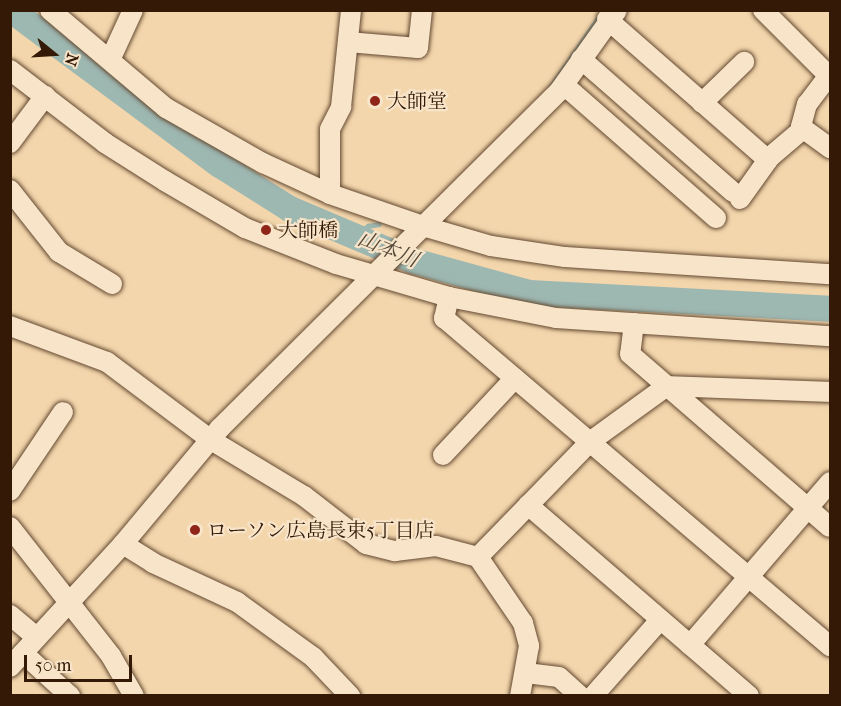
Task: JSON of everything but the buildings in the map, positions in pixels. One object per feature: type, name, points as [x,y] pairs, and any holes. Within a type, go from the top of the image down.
[{"type":"street","points":[[50,10],[166,108],[263,163],[330,194],[422,231],[491,246],[565,257],[665,265],[830,265]]},
{"type":"street","points":[[110,60],[133,10]]},
{"type":"street","points":[[330,194],[330,129],[341,107],[351,10]]},
{"type":"street","points":[[348,42],[418,48],[422,10]]},
{"type":"street","points":[[581,59],[736,196],[768,160],[803,129],[807,104],[830,75],[763,10]]},
{"type":"street","points":[[24,653],[123,544],[210,440],[422,231],[564,85],[612,15],[702,103],[768,160]]},
{"type":"street","points":[[702,103],[744,62]]},
{"type":"street","points":[[10,70],[105,143],[245,228],[449,297],[556,318],[831,336]]},
{"type":"street","points":[[564,85],[716,218]]},
{"type":"street","points":[[10,143],[45,96]]},
{"type":"street","points":[[803,129],[831,147]]},
{"type":"street","points":[[10,190],[59,252],[112,284]]},
{"type":"street","points":[[449,297],[444,318],[831,646]]},
{"type":"street","points":[[634,323],[630,354],[831,526]]},
{"type":"street","points":[[10,326],[107,362],[210,440],[304,496],[366,544],[395,551],[436,546],[478,557],[523,623],[529,646],[526,673],[520,696]]},
{"type":"street","points":[[443,455],[515,378]]},
{"type":"street","points":[[478,557],[591,441],[667,386],[831,392]]},
{"type":"street","points":[[10,491],[63,412]]},
{"type":"street","points":[[690,645],[831,482]]},
{"type":"street","points":[[528,505],[749,696]]},
{"type":"street","points":[[10,527],[68,604],[111,656],[134,696]]},
{"type":"street","points":[[123,544],[153,563],[237,602],[313,657],[350,696]]},
{"type":"street","points":[[10,615],[24,653],[70,696]]},
{"type":"street","points":[[593,696],[660,620]]},
{"type":"street","points":[[526,673],[559,677],[580,696]]},
{"type":"waterway","name":"山本川","points":[[11,10],[220,165],[290,209],[413,261],[529,293],[830,309]]},
{"type":"waterway","points":[[549,89],[600,15]]},
{"type":"waterway","points":[[356,237],[368,226],[379,224]]},
{"type":"place","name":"大師堂","points":[[375,101]]},
{"type":"place","name":"大師橋","points":[[266,230]]},
{"type":"place","name":"ローソン広島長束5丁目店","points":[[195,530]]}]
